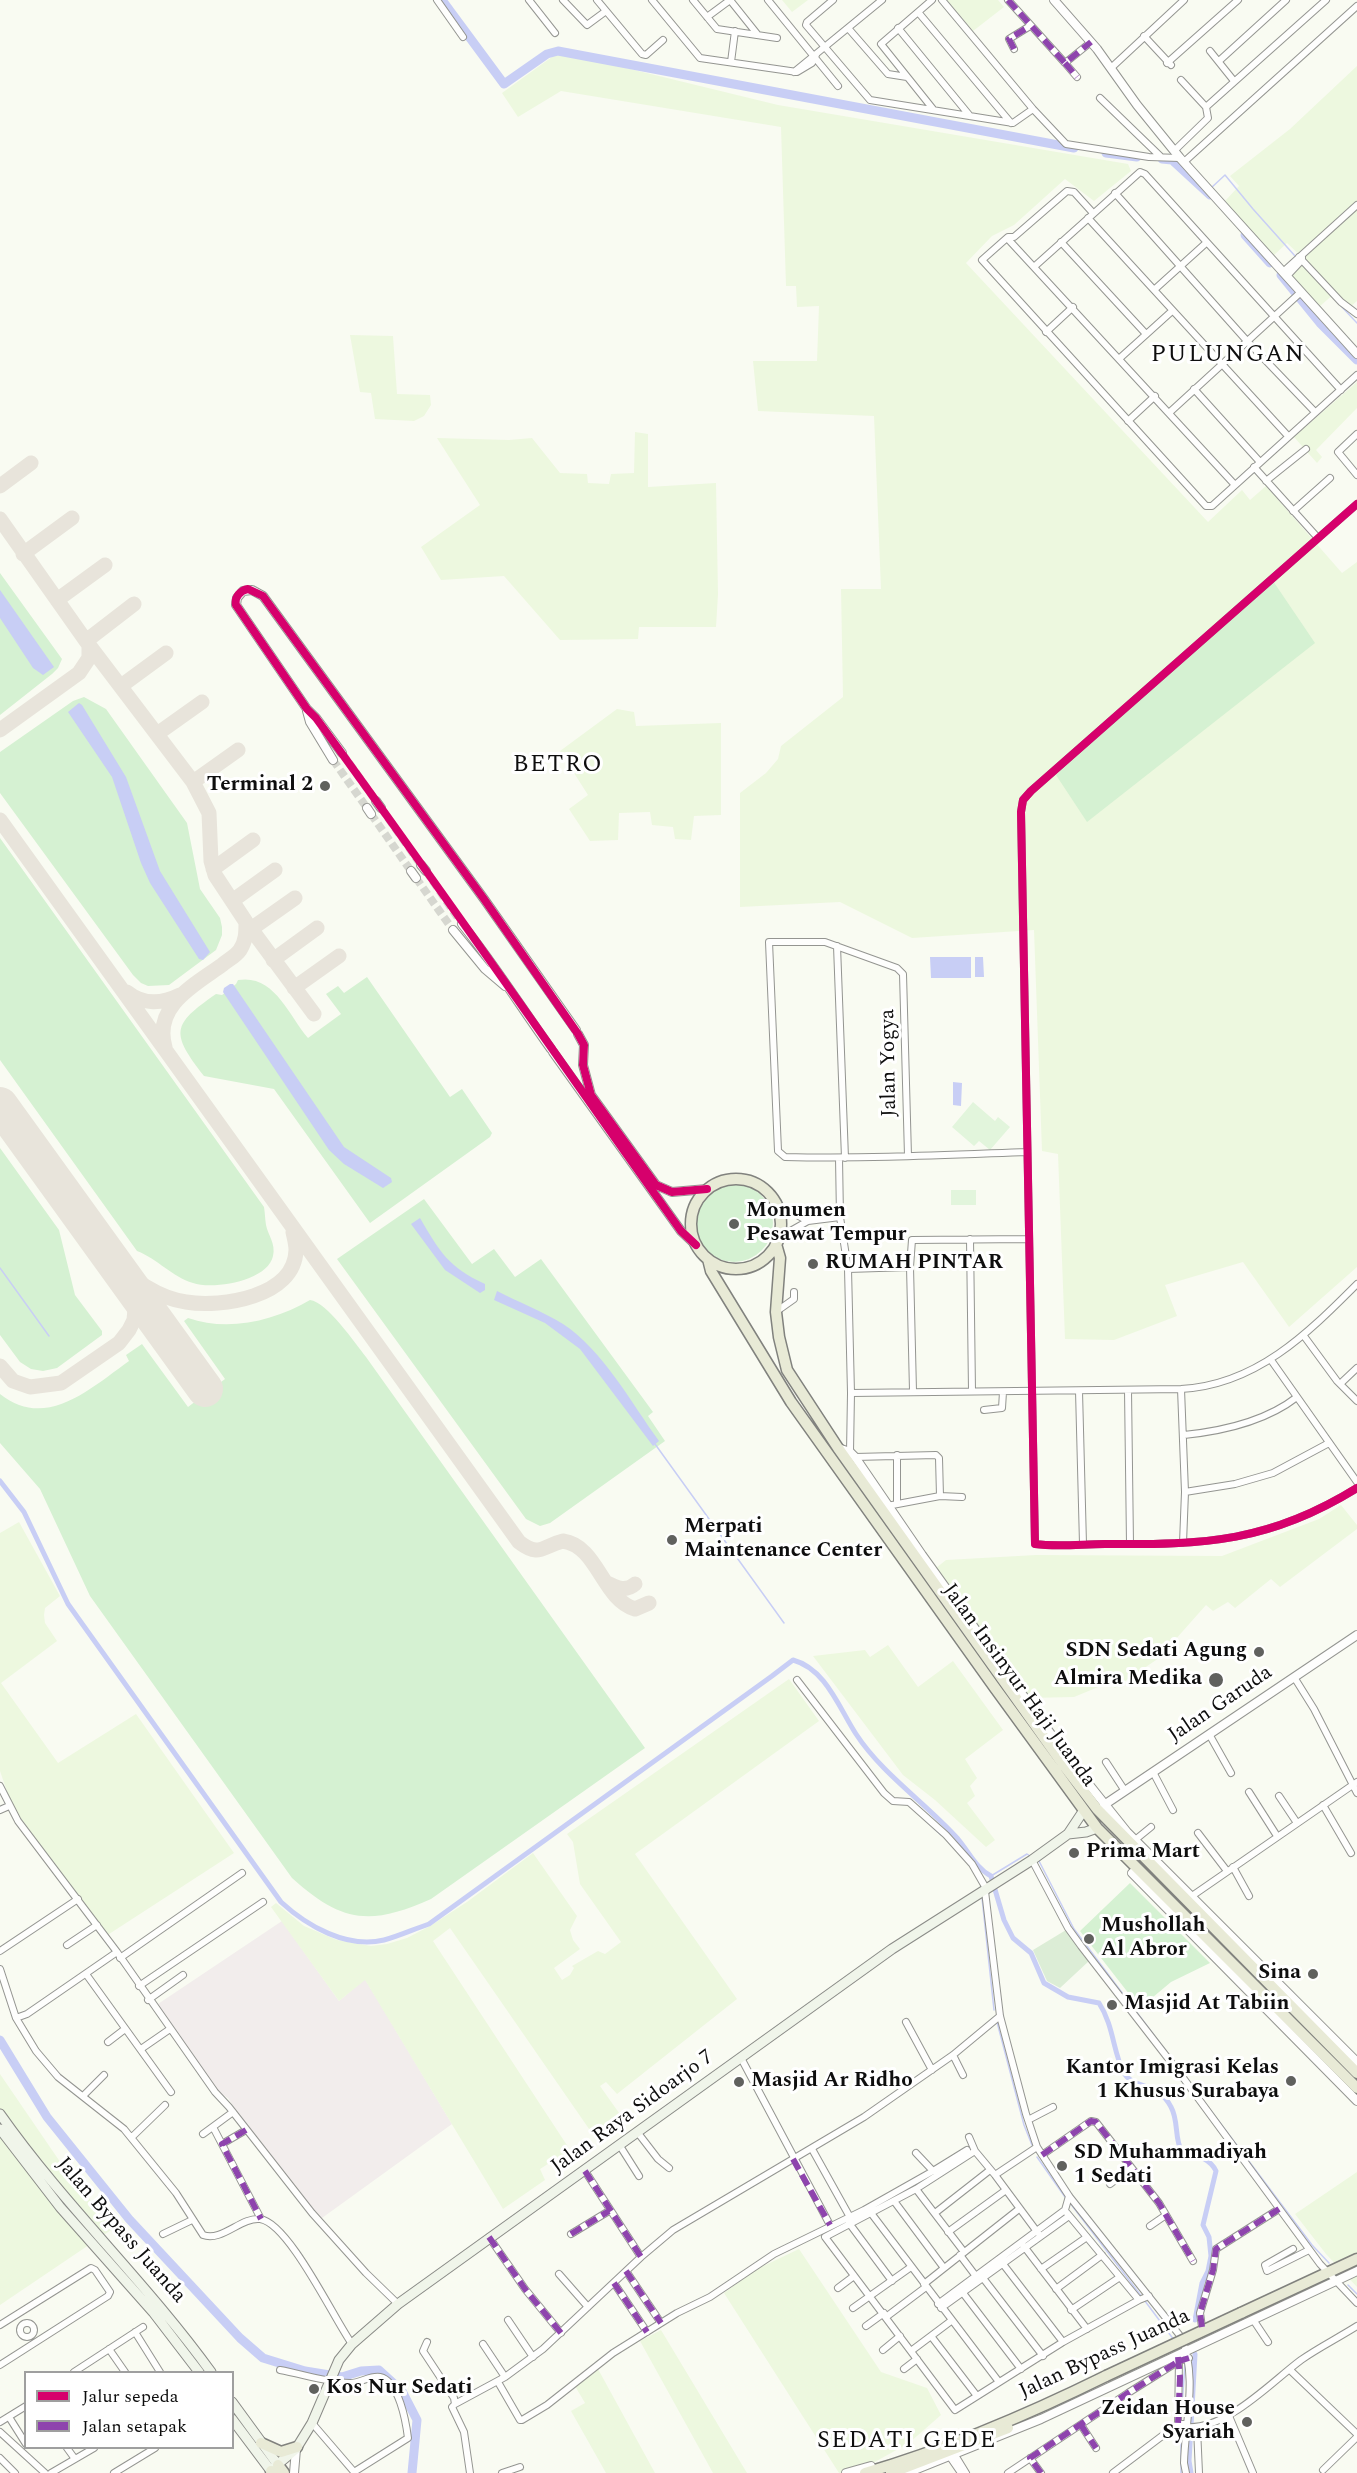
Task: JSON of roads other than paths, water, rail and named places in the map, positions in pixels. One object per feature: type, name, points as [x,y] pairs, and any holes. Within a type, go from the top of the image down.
[{"type":"highway","points":[[742,1179],[766,1191],[778,1208],[781,1228],[777,1241],[764,1259],[746,1268],[726,1268],[708,1259],[696,1245],[691,1226],[692,1215],[694,1205],[707,1189],[724,1180],[742,1179]]},
{"type":"highway","name":"Jalan Insinyur Haji Juanda","points":[[777,1241],[780,1258],[776,1312],[784,1362],[838,1448],[1068,1765],[1097,1809],[1129,1837],[1205,1926],[1357,2088]]},
{"type":"highway","name":"Jalan Insinyur Haji Juanda","points":[[708,1259],[711,1271],[770,1371],[845,1479],[1097,1828],[1205,1926],[1267,1976],[1357,2073]]},
{"type":"highway","points":[[845,1479],[855,1472]]},
{"type":"highway","points":[[995,1688],[1005,1681]]},
{"type":"highway","name":"Jalan Bypass Juanda","points":[[891,2473],[1007,2431],[1087,2390],[1306,2293],[1357,2259]]},
{"type":"highway","name":"Jalan Bypass Juanda","points":[[1247,2318],[1333,2274],[1357,2266]]},
{"type":"highway","name":"Jalan Bypass Juanda","points":[[865,2473],[949,2453],[958,2438],[1062,2395],[1087,2390]]},
{"type":"highway","points":[[261,2443],[282,2452],[296,2448]]},
{"type":"main road","name":"Jalan Raya Sidoarjo 7","points":[[275,2471],[296,2448],[312,2423],[335,2369],[352,2344],[398,2304],[892,1950],[1032,1860],[1068,1834],[1084,1810]]},
{"type":"main road","name":"Jalan Raya Sidoarjo 7","points":[[1068,1834],[1097,1828]]},
{"type":"main road","name":"Jalan Bypass Juanda","points":[[0,2114],[28,2155],[64,2199],[161,2307],[209,2371]]},
{"type":"main road","name":"Jalan Bypass Juanda","points":[[0,2129],[60,2207],[157,2316],[198,2371]]},
{"type":"main road","points":[[234,2405],[261,2443],[275,2471]]},
{"type":"main road","points":[[234,2421],[275,2471]]},
{"type":"street","points":[[437,0],[463,37]]},
{"type":"street","points":[[529,0],[555,33]]},
{"type":"street","points":[[563,0],[587,25],[606,11]]},
{"type":"street","points":[[597,0],[642,54],[646,55],[663,40]]},
{"type":"street","points":[[652,0],[700,58],[794,72],[882,0]]},
{"type":"street","points":[[693,0],[717,29],[777,38]]},
{"type":"street","points":[[707,17],[730,0],[758,35]]},
{"type":"street","points":[[768,0],[818,54],[870,100],[1011,123],[1033,109]]},
{"type":"street","points":[[833,0],[806,23],[818,54],[838,86]]},
{"type":"street","points":[[932,0],[882,42],[881,46],[933,109]]},
{"type":"street","points":[[942,0],[1033,109],[1068,145],[1162,157],[1181,155],[1357,6]]},
{"type":"street","points":[[1008,0],[1077,77]]},
{"type":"street","points":[[1054,0],[1112,66],[1137,105],[1193,172],[1285,274],[1297,296],[1357,354]]},
{"type":"street","points":[[1112,66],[1184,0]]},
{"type":"street","points":[[1144,36],[1169,64],[1238,0]]},
{"type":"street","points":[[1219,61],[1286,0]]},
{"type":"street","points":[[1206,107],[1326,0]]},
{"type":"street","points":[[918,12],[1011,123]]},
{"type":"street","points":[[1014,49],[1009,39],[1030,26]]},
{"type":"street","points":[[848,28],[888,74],[907,76]]},
{"type":"street","points":[[898,28],[970,116]]},
{"type":"street","points":[[731,62],[735,31]]},
{"type":"street","points":[[1065,63],[1091,42]]},
{"type":"street","points":[[1210,51],[1234,81]]},
{"type":"street","points":[[1181,80],[1206,107],[1208,119],[1181,155]]},
{"type":"street","points":[[1100,98],[1162,157]]},
{"type":"street","points":[[1035,266],[1137,173],[1144,174],[1341,390]]},
{"type":"street","points":[[1288,436],[1154,290],[1090,215],[1074,192],[1067,191],[1014,237],[1007,238],[982,260],[1206,506],[1212,506],[1357,375]]},
{"type":"street","points":[[1115,193],[1247,341],[1315,412]]},
{"type":"street","points":[[1285,274],[1357,205]]},
{"type":"street","points":[[1007,238],[1235,485]]},
{"type":"street","points":[[1061,242],[1146,334]]},
{"type":"street","points":[[1154,290],[1206,243]]},
{"type":"street","points":[[1300,260],[1341,302],[1357,314]]},
{"type":"street","points":[[1170,412],[1297,296]]},
{"type":"street","points":[[1046,332],[1073,307]]},
{"type":"street","points":[[1120,358],[1172,310]]},
{"type":"street","points":[[1194,389],[1260,462]]},
{"type":"street","points":[[1128,421],[1155,396]]},
{"type":"street","points":[[1357,434],[1338,452],[1357,475]]},
{"type":"street","points":[[1266,481],[1305,449]]},
{"type":"street","points":[[1254,467],[1318,538]]},
{"type":"street","points":[[1293,511],[1330,478]]},
{"type":"street","points":[[1357,504],[1023,800],[1021,812],[1035,1543],[1037,1545],[1183,1543],[1241,1537],[1274,1528],[1318,1511],[1357,1488]]},
{"type":"street","points":[[342,753],[307,709],[236,605],[237,598],[245,590],[252,590],[263,596],[484,899],[577,1032],[585,1049],[583,1065],[587,1087],[591,1095],[657,1185],[672,1192],[707,1189]]},
{"type":"street","points":[[307,709],[310,722],[333,760]]},
{"type":"street","points":[[462,924],[500,972],[508,989],[681,1231],[696,1245]]},
{"type":"street","points":[[453,930],[485,969],[508,989]]},
{"type":"street","points":[[853,1455],[848,1269],[840,1217],[842,1158],[837,946],[825,942],[771,942],[768,945],[778,1151],[785,1157],[842,1158],[1027,1152]]},
{"type":"street","name":"Jalan Yogya","points":[[837,946],[901,970],[904,978],[908,1156]]},
{"type":"street","points":[[778,1208],[786,1209],[808,1221]]},
{"type":"street","points":[[777,1241],[808,1221],[840,1217]]},
{"type":"street","points":[[970,1239],[972,1391]]},
{"type":"street","points":[[913,1391],[909,1267],[912,1240],[1029,1239]]},
{"type":"street","points":[[848,1269],[909,1267]]},
{"type":"street","points":[[851,1393],[972,1391],[1032,1394],[1181,1389],[1223,1383],[1240,1377],[1271,1360],[1304,1336],[1357,1284]]},
{"type":"street","points":[[776,1312],[794,1299],[794,1292]]},
{"type":"street","points":[[1304,1336],[1340,1384],[1357,1401]]},
{"type":"street","points":[[1271,1360],[1357,1482]]},
{"type":"street","points":[[1340,1384],[1357,1368]]},
{"type":"street","points":[[1181,1389],[1185,1492],[1183,1543]]},
{"type":"street","points":[[1128,1390],[1130,1544]]},
{"type":"street","points":[[1079,1391],[1083,1544]]},
{"type":"street","points":[[984,1410],[1002,1408],[1003,1392]]},
{"type":"street","points":[[1184,1435],[1240,1425],[1278,1409],[1297,1397]]},
{"type":"street","points":[[1185,1492],[1262,1477],[1329,1443]]},
{"type":"street","points":[[838,1448],[853,1455],[937,1455],[940,1496]]},
{"type":"street","name":"Jalan Insinyur Haji Juanda","points":[[853,1455],[1068,1765],[1129,1837],[1192,1896],[1267,1976],[1357,2062]]},
{"type":"street","points":[[897,1455],[897,1503]]},
{"type":"street","points":[[887,1506],[940,1496],[962,1497]]},
{"type":"street","name":"Jalan Garuda","points":[[1104,1805],[1357,1635]]},
{"type":"street","points":[[1294,1677],[1355,1783],[1357,1793]]},
{"type":"street","points":[[797,1680],[890,1800],[907,1801],[965,1854],[984,1892],[1000,2016],[1037,2146],[1067,2205],[1087,2237],[1120,2277],[1144,2298]]},
{"type":"street","points":[[1209,1734],[1232,1773]]},
{"type":"street","points":[[1106,1762],[1125,1791]]},
{"type":"street","points":[[1153,1772],[1173,1810]]},
{"type":"street","points":[[1192,1896],[1355,1783]]},
{"type":"street","points":[[0,1786],[18,1821],[119,1955],[148,2000],[214,2092],[233,2112],[312,2213],[366,2273],[398,2304]]},
{"type":"street","points":[[1249,1792],[1277,1836]]},
{"type":"street","points":[[1279,1796],[1297,1823]]},
{"type":"street","points":[[1323,1805],[1351,1853]]},
{"type":"street","points":[[0,1810],[9,1806]]},
{"type":"street","points":[[1129,1837],[1151,1827]]},
{"type":"street","points":[[1198,1833],[1230,1869],[1249,1896]]},
{"type":"street","points":[[1032,1860],[1068,1928],[1081,1946],[1184,2079],[1310,2250],[1357,2303]]},
{"type":"street","points":[[16,2018],[27,2014],[86,1974],[119,1955],[242,1873]]},
{"type":"street","points":[[1132,1873],[1357,2101]]},
{"type":"street","points":[[0,1951],[78,1899]]},
{"type":"street","points":[[139,1986],[263,1902]]},
{"type":"street","points":[[67,1945],[97,1925]]},
{"type":"street","points":[[0,1969],[16,2018],[48,2066],[132,2137],[176,2193],[203,2235],[211,2237],[261,2219]]},
{"type":"street","points":[[86,1974],[171,2092]]},
{"type":"street","points":[[148,2000],[183,1976]]},
{"type":"street","points":[[470,2473],[464,2432],[452,2407],[455,2404],[498,2382],[533,2356],[676,2228],[864,2117],[953,2055],[1000,2016]]},
{"type":"street","points":[[906,2022],[932,2070]]},
{"type":"street","points":[[108,2042],[125,2029]]},
{"type":"street","points":[[141,2049],[170,2029]]},
{"type":"street","points":[[953,2055],[963,2075]]},
{"type":"street","points":[[741,2058],[830,2225]]},
{"type":"street","points":[[83,2097],[104,2075]]},
{"type":"street","points":[[132,2137],[165,2105]]},
{"type":"street","points":[[1028,2120],[1053,2107]]},
{"type":"street","points":[[203,2134],[233,2112]]},
{"type":"street","points":[[1042,2155],[1091,2121],[1095,2121],[1159,2203],[1193,2261]]},
{"type":"street","points":[[213,2127],[261,2219],[277,2229],[301,2258],[330,2311],[352,2344]]},
{"type":"street","points":[[222,2144],[246,2130]]},
{"type":"street","points":[[638,2133],[658,2159],[669,2168]]},
{"type":"street","points":[[969,2137],[975,2151],[1038,2233]]},
{"type":"street","points":[[620,2146],[639,2176]]},
{"type":"street","points":[[934,2213],[993,2172],[1037,2146]]},
{"type":"street","points":[[812,2149],[850,2220],[892,2281]]},
{"type":"street","points":[[967,2150],[873,2205],[825,2237],[955,2410],[1063,2342],[1144,2298]]},
{"type":"street","points":[[498,2382],[522,2420],[547,2405],[614,2353],[661,2323],[710,2297],[774,2254],[830,2225],[871,2213],[916,2189],[975,2151]]},
{"type":"street","points":[[916,2153],[933,2171]]},
{"type":"street","points":[[1110,2184],[1131,2168]]},
{"type":"street","points":[[585,2171],[641,2257]]},
{"type":"street","points":[[916,2189],[980,2279],[1043,2356]]},
{"type":"street","points":[[948,2232],[1006,2190]]},
{"type":"street","points":[[894,2201],[944,2268]]},
{"type":"street","points":[[940,2306],[963,2293],[1038,2233],[1067,2205]]},
{"type":"street","points":[[1067,2205],[1177,2339],[1190,2378],[1184,2463],[1186,2473]]},
{"type":"street","points":[[867,2326],[925,2285],[1019,2209]]},
{"type":"street","points":[[1202,2327],[1200,2313],[1213,2270],[1216,2249],[1279,2209]]},
{"type":"street","points":[[571,2234],[609,2211]]},
{"type":"street","points":[[871,2213],[999,2382]]},
{"type":"street","points":[[1150,2226],[1166,2215]]},
{"type":"street","points":[[163,2234],[192,2220]]},
{"type":"street","points":[[489,2237],[525,2289],[561,2332]]},
{"type":"street","points":[[1041,2269],[1087,2237]]},
{"type":"street","points":[[940,2306],[1003,2264],[1023,2244]]},
{"type":"street","points":[[1023,2244],[1087,2329]]},
{"type":"street","points":[[1293,2249],[1265,2265],[1267,2271],[1310,2250]]},
{"type":"street","points":[[1333,2274],[1357,2253]]},
{"type":"street","points":[[1056,2289],[1102,2255]]},
{"type":"street","points":[[1003,2264],[1063,2342]]},
{"type":"street","points":[[853,2308],[911,2267]]},
{"type":"street","points":[[0,2325],[91,2268],[109,2289],[108,2296],[32,2338],[0,2365]]},
{"type":"street","points":[[626,2271],[661,2323]]},
{"type":"street","points":[[1087,2390],[1202,2327],[1333,2274],[1357,2271]]},
{"type":"street","points":[[559,2274],[588,2307]]},
{"type":"street","points":[[838,2288],[855,2276]]},
{"type":"street","points":[[1071,2310],[1120,2277]]},
{"type":"street","points":[[614,2283],[647,2332]]},
{"type":"street","points":[[963,2293],[1021,2369]]},
{"type":"street","points":[[17,2314],[22,2324],[21,2334],[32,2338]]},
{"type":"street","points":[[1008,2473],[1183,2357],[1247,2318],[1268,2342]]},
{"type":"street","points":[[508,2320],[533,2356]]},
{"type":"street","points":[[911,2351],[951,2321]]},
{"type":"street","points":[[1113,2473],[1186,2425],[1229,2416],[1313,2353],[1357,2326]]},
{"type":"street","points":[[77,2371],[143,2327]]},
{"type":"street","points":[[135,2332],[159,2371]]},
{"type":"street","points":[[883,2350],[900,2336]]},
{"type":"street","points":[[931,2336],[977,2396]]},
{"type":"street","points":[[427,2342],[423,2351],[438,2372],[455,2404]]},
{"type":"street","points":[[483,2344],[505,2377]]},
{"type":"street","points":[[109,2349],[124,2371]]},
{"type":"street","points":[[1107,2383],[1183,2357]]},
{"type":"street","points":[[1183,2357],[1186,2425],[1199,2473]]},
{"type":"street","points":[[904,2369],[917,2360]]},
{"type":"street","points":[[84,2366],[88,2371]]},
{"type":"street","points":[[280,2370],[358,2383],[379,2377],[387,2380],[394,2387],[406,2422],[408,2438],[355,2472],[312,2423]]},
{"type":"street","points":[[1290,2370],[1357,2436],[1323,2470]]},
{"type":"street","points":[[0,2422],[24,2407]]},
{"type":"street","points":[[1229,2416],[1253,2473]]},
{"type":"street","points":[[9,2417],[24,2441]]},
{"type":"street","points":[[1081,2425],[1096,2448]]},
{"type":"street","points":[[0,2432],[45,2473]]},
{"type":"street","points":[[846,2473],[958,2438]]},
{"type":"street","points":[[294,2473],[296,2448]]},
{"type":"street","points":[[28,2449],[34,2461]]},
{"type":"street","points":[[68,2449],[75,2459]]},
{"type":"street","points":[[51,2473],[92,2449]]},
{"type":"street","points":[[114,2473],[153,2449]]},
{"type":"street","points":[[949,2453],[959,2471],[950,2473]]},
{"type":"street","points":[[907,2473],[949,2453]]},
{"type":"street","points":[[949,2453],[966,2473]]},
{"type":"street","points":[[0,2458],[15,2473]]},
{"type":"street","points":[[1030,2458],[1041,2473]]},
{"type":"street","points":[[1122,2466],[1126,2473]]},
{"type":"street","points":[[502,2473],[520,2467]]},
{"type":"water","points":[[0,590],[54,667],[43,675],[33,668],[0,618]]},
{"type":"water","points":[[79,703],[126,777],[160,871],[210,952],[203,960],[199,959],[150,883],[112,777],[68,712]]},
{"type":"water","points":[[930,957],[971,957],[971,978],[931,978]]},
{"type":"water","points":[[975,957],[983,957],[984,977],[975,977]]},
{"type":"water","points":[[233,984],[344,1147],[391,1178],[392,1182],[383,1188],[344,1164],[329,1150],[223,992],[224,988]]},
{"type":"water","points":[[953,1082],[962,1083],[961,1106],[953,1105]]},
{"type":"water","points":[[420,1218],[433,1240],[453,1265],[485,1284],[485,1290],[480,1293],[445,1270],[411,1224]]},
{"type":"water","points":[[497,1291],[555,1319],[577,1335],[603,1362],[659,1441],[653,1446],[580,1349],[545,1323],[494,1300]]},
{"type":"waterway","points":[[442,0],[504,84],[547,54],[558,51],[1074,148]]},
{"type":"waterway","points":[[1106,153],[1137,157]]},
{"type":"waterway","points":[[1162,159],[1172,160],[1210,195]]},
{"type":"waterway","points":[[1211,188],[1225,175],[1295,256]]},
{"type":"waterway","points":[[1245,235],[1270,263]]},
{"type":"waterway","points":[[1281,275],[1320,323],[1357,360]]},
{"type":"waterway","points":[[1341,306],[1357,323]]},
{"type":"waterway","points":[[0,1268],[49,1336]]},
{"type":"waterway","points":[[655,1444],[784,1623]]},
{"type":"waterway","points":[[0,1481],[24,1512],[68,1604],[281,1902],[315,1927],[342,1938],[370,1942],[384,1940],[429,1924],[793,1660],[814,1672],[830,1691],[867,1749],[892,1776],[946,1826],[977,1864],[991,1876],[1004,1920],[1013,1938],[1031,1953],[1044,1983],[1068,1997],[1099,2003],[1108,2021],[1124,2073],[1134,2082],[1153,2089],[1166,2099],[1175,2118],[1182,2152],[1206,2160],[1216,2171],[1203,2225],[1209,2237],[1211,2256],[1208,2271],[1202,2283],[1195,2320]]},
{"type":"waterway","points":[[925,1820],[941,1835]]},
{"type":"waterway","points":[[991,1876],[1027,1854],[1030,1856]]},
{"type":"waterway","points":[[1039,1861],[1074,1929],[1312,2245],[1329,2263]]},
{"type":"waterway","points":[[982,1898],[994,2010]]},
{"type":"waterway","points":[[997,2022],[1024,2125],[1032,2145]]},
{"type":"waterway","points":[[0,2040],[47,2117],[129,2219],[240,2338],[263,2358],[305,2371],[342,2377],[361,2371],[379,2370],[402,2391],[417,2420],[412,2473]]},
{"type":"waterway","points":[[1037,2157],[1065,2197]]},
{"type":"waterway","points":[[1070,2203],[1142,2297]]},
{"type":"waterway","points":[[1348,2285],[1357,2294]]},
{"type":"waterway","points":[[1145,2301],[1174,2340]]},
{"type":"waterway","points":[[1191,2473],[1189,2461],[1195,2354]]},
{"type":"waterway","points":[[1181,2421],[1185,2363]]},
{"type":"waterway","points":[[1181,2426],[1181,2473]]},
{"type":"tunnel","points":[[342,753],[376,801]]},
{"type":"tunnel","points":[[333,760],[367,808]]},
{"type":"tunnel","points":[[381,808],[421,865]]},
{"type":"tunnel","points":[[371,814],[411,871]]},
{"type":"tunnel","points":[[426,871],[462,924]]},
{"type":"tunnel","points":[[416,878],[453,930]]},
{"type":"place","name":"Terminal 2","points":[[325,786]]},
{"type":"place","name":"Monumen Pesawat Tempur","points":[[734,1224]]},
{"type":"place","name":"RUMAH PINTAR","points":[[813,1264]]},
{"type":"place","name":"Merpati Maintenance Center","points":[[672,1540]]},
{"type":"place","name":"SDN Sedati Agung","points":[[1259,1652]]},
{"type":"place","name":"Almira Medika","points":[[1216,1680]]},
{"type":"place","name":"Prima Mart","points":[[1074,1853]]},
{"type":"place","name":"Mushollah Al Abror","points":[[1089,1939]]},
{"type":"place","name":"Sina","points":[[1313,1974]]},
{"type":"place","name":"Masjid At Tabiin","points":[[1112,2005]]},
{"type":"place","name":"Kantor Imigrasi Kelas 1 Khusus Surabaya","points":[[1291,2081]]},
{"type":"place","name":"Masjid Ar Ridho","points":[[739,2082]]},
{"type":"place","name":"SD Muhammadiyah 1 Sedati","points":[[1062,2166]]},
{"type":"place","name":"Kos Nur Sedati","points":[[314,2389]]},
{"type":"place","name":"Zeidan House Syariah","points":[[1247,2422]]},
{"type":"district","name":"PULUNGAN","points":[[1228,356]]},
{"type":"district","name":"BETRO","points":[[558,766]]},
{"type":"district","name":"SEDATI GEDE","points":[[907,2442]]}]
